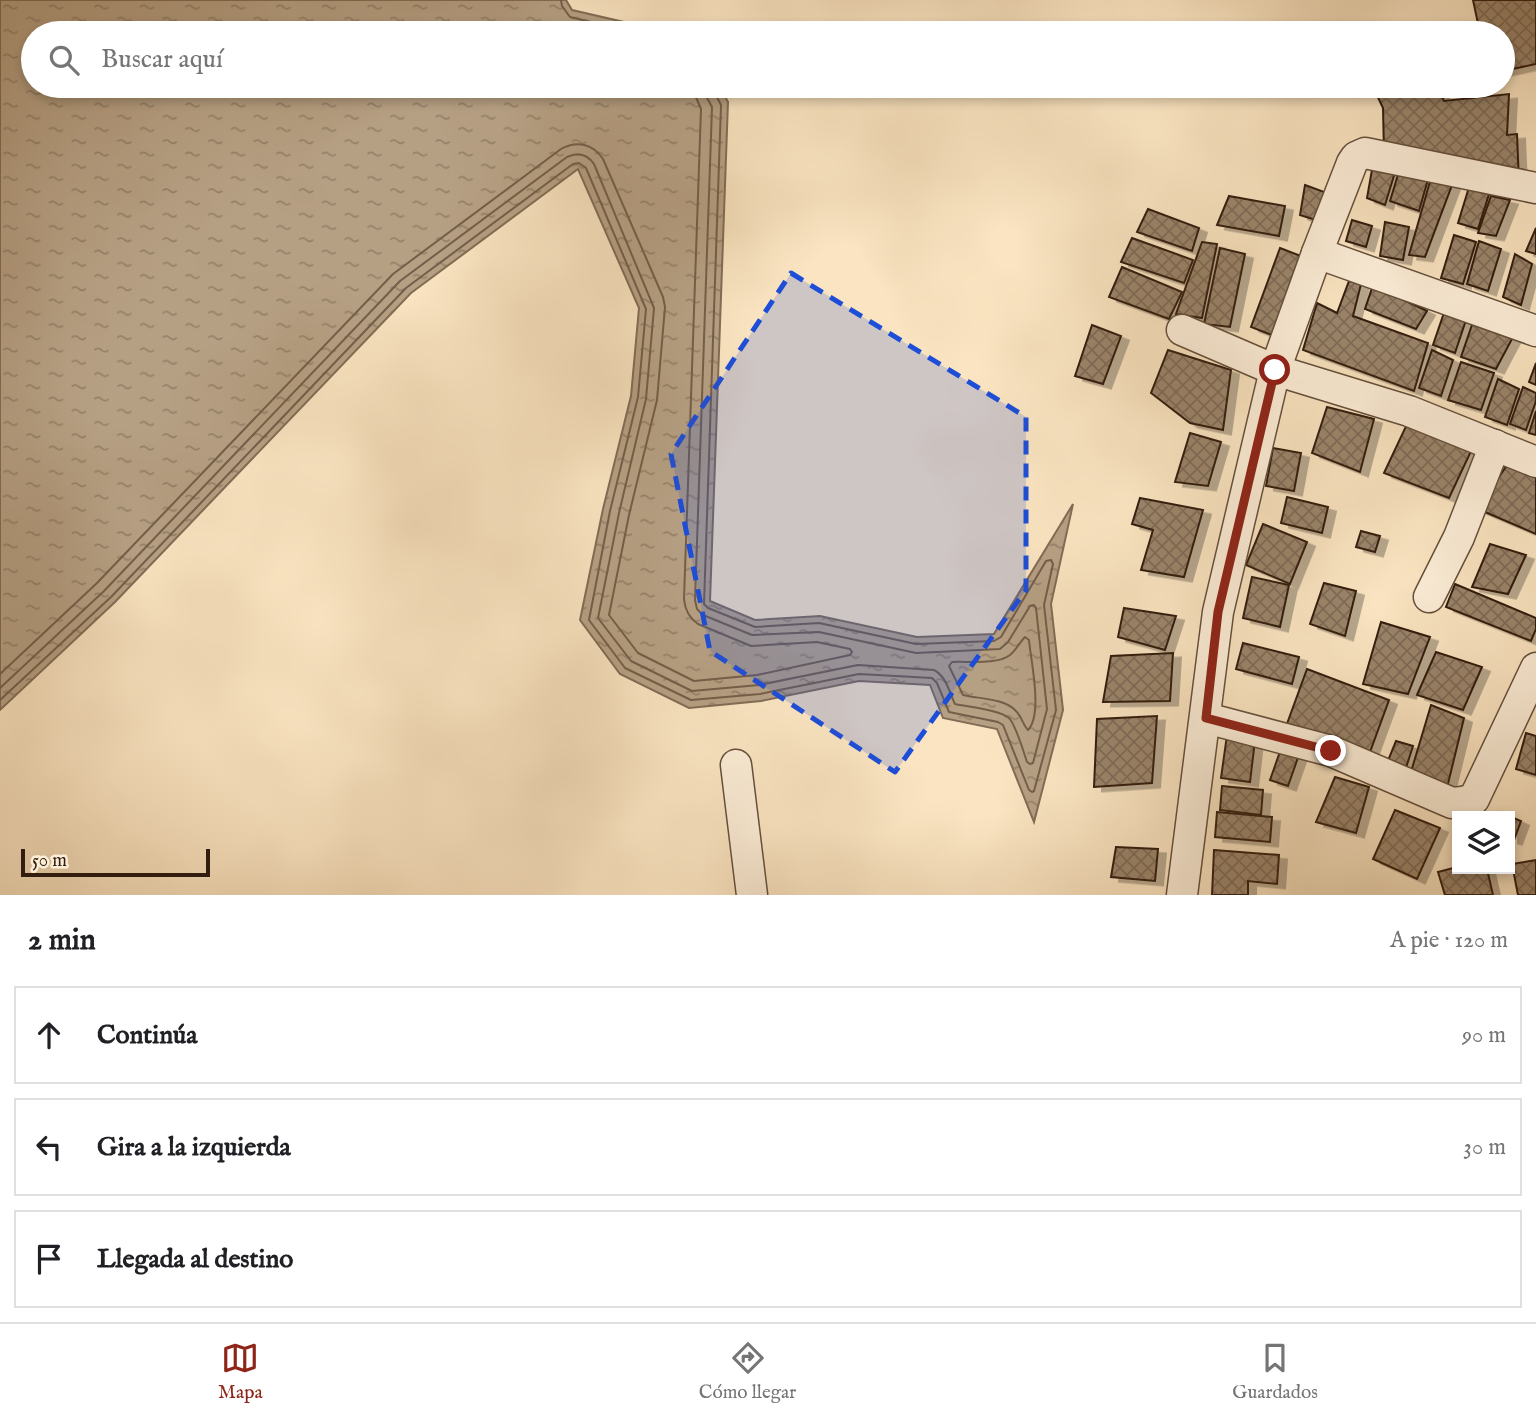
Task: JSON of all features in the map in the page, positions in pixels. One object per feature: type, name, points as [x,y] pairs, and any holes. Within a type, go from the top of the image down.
[{"type":"street","points":[[1182,895],[1218,612],[1275,370],[1352,163],[1365,153],[1536,188]]},
{"type":"street","points":[[1317,253],[1536,331]]},
{"type":"street","points":[[1182,330],[1275,370],[1409,411],[1536,462]]},
{"type":"street","points":[[1429,597],[1459,537],[1495,445]]},
{"type":"street","points":[[1206,718],[1331,751],[1452,803],[1462,802],[1474,799],[1536,668]]},
{"type":"street","points":[[736,765],[752,895]]},
{"type":"highlighted area","points":[[791,273],[1026,417],[1026,590],[895,772],[710,651],[671,454]]},
{"type":"water","points":[[0,0],[566,0],[572,10],[620,21],[21,21],[21,98],[726,98],[728,102],[710,601],[755,620],[820,616],[917,637],[994,634],[1073,504],[1051,604],[1063,710],[1034,822],[997,729],[943,718],[930,685],[859,681],[761,701],[689,708],[620,674],[580,620],[603,509],[631,396],[639,308],[578,169],[411,293],[115,602],[0,710]]},
{"type":"building","points":[[1473,0],[1536,0],[1536,64],[1515,68],[1515,21],[1477,21]]},
{"type":"building","points":[[1378,98],[1443,98],[1444,101],[1509,98],[1507,135],[1517,134],[1519,182],[1384,153],[1383,108]]},
{"type":"building","points":[[1373,164],[1396,169],[1385,205],[1367,198]]},
{"type":"building","points":[[1400,168],[1429,176],[1419,211],[1390,201]]},
{"type":"building","points":[[1431,178],[1452,185],[1425,257],[1409,255]]},
{"type":"building","points":[[1470,184],[1490,191],[1478,229],[1458,223]]},
{"type":"building","points":[[1305,185],[1327,193],[1319,221],[1300,215]]},
{"type":"building","points":[[1229,196],[1285,206],[1279,236],[1217,225]]},
{"type":"building","points":[[1491,196],[1510,200],[1496,236],[1478,233]]},
{"type":"building","points":[[1148,209],[1199,228],[1192,251],[1137,232]]},
{"type":"building","points":[[1352,220],[1372,226],[1366,247],[1346,241]]},
{"type":"building","points":[[1385,222],[1409,227],[1403,260],[1380,256]]},
{"type":"building","points":[[1536,228],[1536,254],[1526,251]]},
{"type":"building","points":[[1454,235],[1476,242],[1463,284],[1441,278]]},
{"type":"building","points":[[1132,238],[1193,260],[1184,283],[1121,262]]},
{"type":"building","points":[[1479,241],[1501,249],[1488,291],[1467,284]]},
{"type":"building","points":[[1202,242],[1217,244],[1202,318],[1176,314]]},
{"type":"building","points":[[1220,248],[1245,254],[1230,327],[1204,324]]},
{"type":"building","points":[[1280,248],[1306,258],[1277,337],[1251,327]]},
{"type":"building","points":[[1515,254],[1532,264],[1521,305],[1503,297]]},
{"type":"building","points":[[1122,267],[1182,292],[1169,319],[1109,297]]},
{"type":"building","points":[[1349,281],[1361,284],[1353,316],[1428,343],[1414,391],[1303,350],[1317,303],[1337,313]]},
{"type":"building","points":[[1373,285],[1427,311],[1416,329],[1365,309]]},
{"type":"building","points":[[1446,307],[1467,317],[1455,353],[1433,345]]},
{"type":"building","points":[[1474,319],[1513,337],[1496,369],[1461,357]]},
{"type":"building","points":[[1092,325],[1121,336],[1103,384],[1075,376]]},
{"type":"building","points":[[1168,350],[1231,370],[1223,430],[1190,423],[1151,393]]},
{"type":"building","points":[[1432,350],[1453,360],[1441,396],[1419,388]]},
{"type":"building","points":[[1461,362],[1494,373],[1481,410],[1448,400]]},
{"type":"building","points":[[1536,363],[1536,385],[1529,382]]},
{"type":"building","points":[[1498,379],[1519,389],[1507,425],[1485,417]]},
{"type":"building","points":[[1523,387],[1536,393],[1526,430],[1510,424]]},
{"type":"building","points":[[1327,407],[1374,419],[1360,472],[1312,453]]},
{"type":"building","points":[[1536,411],[1536,435],[1529,433]]},
{"type":"building","points":[[1408,422],[1472,449],[1449,498],[1384,473]]},
{"type":"building","points":[[1190,433],[1221,442],[1208,486],[1175,482]]},
{"type":"building","points":[[1273,448],[1301,453],[1294,491],[1266,486]]},
{"type":"building","points":[[1507,465],[1536,473],[1536,534],[1478,509]]},
{"type":"building","points":[[1287,497],[1328,507],[1322,533],[1281,523]]},
{"type":"building","points":[[1140,498],[1203,510],[1184,577],[1141,570],[1153,530],[1132,524]]},
{"type":"building","points":[[1263,524],[1307,542],[1290,584],[1246,565]]},
{"type":"building","points":[[1361,531],[1380,536],[1375,552],[1356,547]]},
{"type":"building","points":[[1490,544],[1526,555],[1508,594],[1472,587]]},
{"type":"building","points":[[1252,577],[1289,585],[1280,627],[1243,618]]},
{"type":"building","points":[[1324,583],[1356,591],[1345,636],[1310,624]]},
{"type":"building","points":[[1455,584],[1536,618],[1536,629],[1531,641],[1446,607]]},
{"type":"building","points":[[1124,608],[1176,616],[1165,650],[1118,637]]},
{"type":"building","points":[[1381,622],[1430,637],[1408,694],[1363,684]]},
{"type":"building","points":[[1243,643],[1299,657],[1292,684],[1236,669]]},
{"type":"building","points":[[1436,652],[1482,667],[1463,710],[1417,695]]},
{"type":"building","points":[[1173,653],[1170,701],[1103,702],[1111,656]]},
{"type":"building","points":[[1307,669],[1389,700],[1366,763],[1284,732]]},
{"type":"building","points":[[1431,705],[1464,718],[1446,792],[1408,782]]},
{"type":"building","points":[[1157,716],[1152,783],[1094,787],[1097,719]]},
{"type":"building","points":[[1228,728],[1256,732],[1250,782],[1221,778]]},
{"type":"building","points":[[1526,733],[1536,736],[1536,775],[1516,769]]},
{"type":"building","points":[[1396,741],[1413,746],[1404,774],[1385,768]]},
{"type":"building","points":[[1283,743],[1301,749],[1288,786],[1270,780]]},
{"type":"building","points":[[1335,777],[1369,787],[1356,833],[1316,822]]},
{"type":"building","points":[[1222,786],[1263,790],[1261,815],[1220,810]]},
{"type":"building","points":[[1395,810],[1440,828],[1417,879],[1373,859]]},
{"type":"building","points":[[1217,812],[1272,817],[1270,842],[1215,837]]},
{"type":"building","points":[[1515,819],[1521,821],[1515,837]]},
{"type":"building","points":[[1116,847],[1158,849],[1155,881],[1111,877]]},
{"type":"building","points":[[1214,850],[1279,855],[1277,884],[1248,881],[1248,895],[1212,895]]},
{"type":"building","points":[[1536,860],[1536,895],[1518,895],[1515,864]]},
{"type":"building","points":[[1452,868],[1452,874],[1488,874],[1493,895],[1445,895],[1438,872]]},
{"type":"route","points":[[1275,370],[1218,612],[1206,718],[1331,751]]}]
